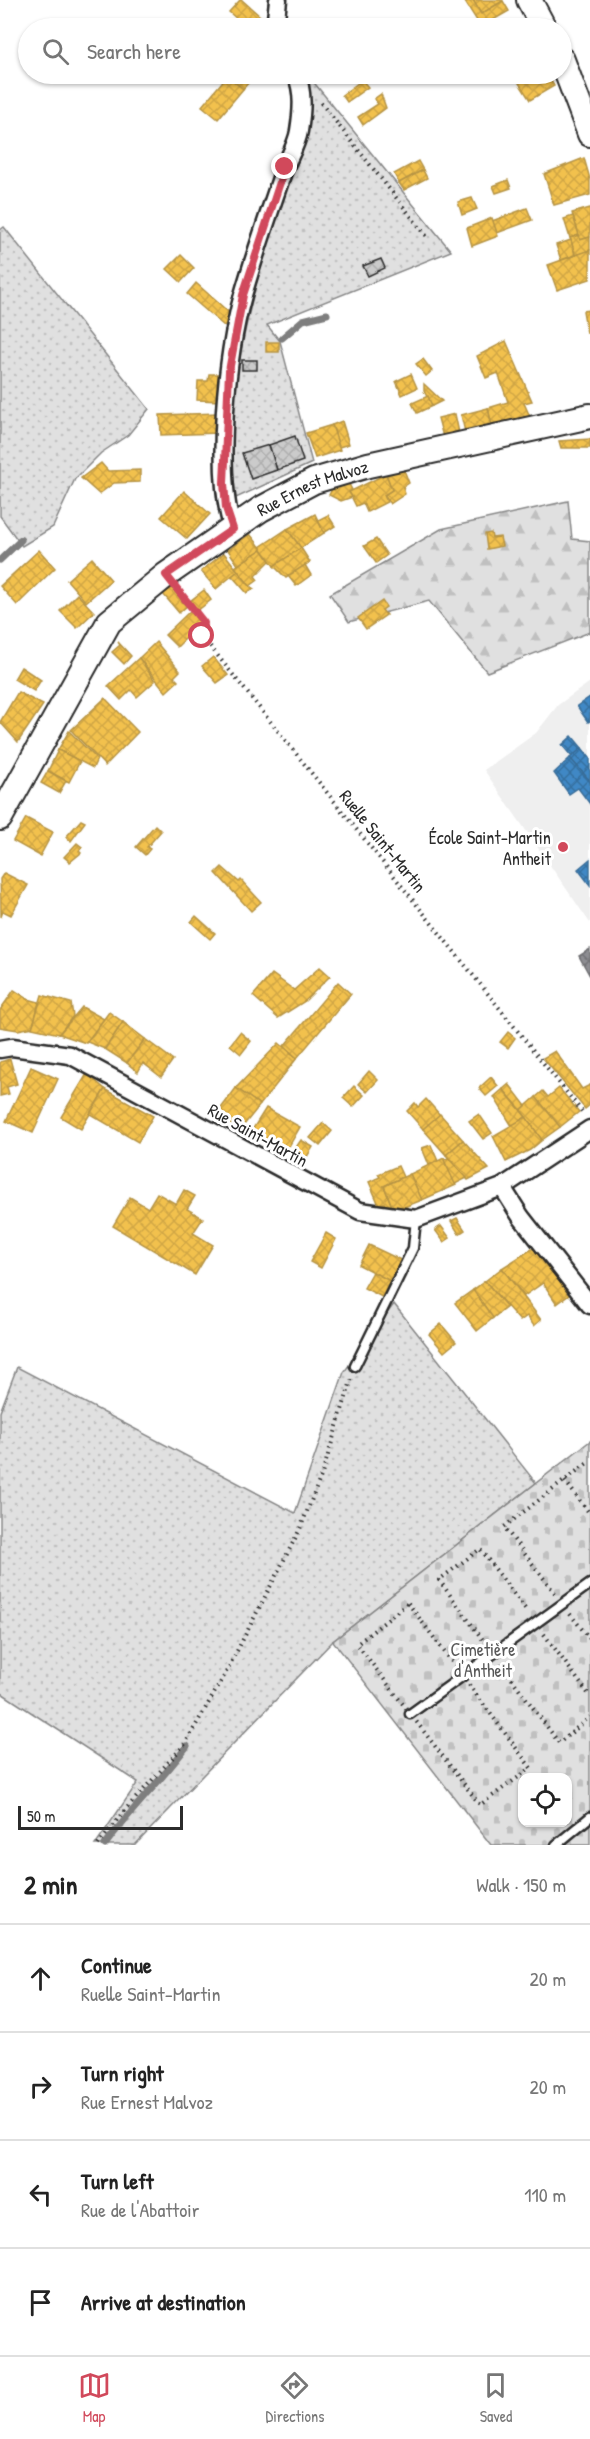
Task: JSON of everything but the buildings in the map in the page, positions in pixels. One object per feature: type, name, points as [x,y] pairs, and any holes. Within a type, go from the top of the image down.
[{"type":"street","points":[[276,18],[278,0]]},
{"type":"street","points":[[529,0],[539,18]]},
{"type":"street","points":[[233,529],[226,508],[224,483],[229,371],[243,295],[298,134],[302,106],[301,84]]},
{"type":"street","points":[[570,84],[590,134]]},
{"type":"street","name":"Rue Ernest Malvoz","points":[[0,818],[109,622],[166,575],[261,509],[314,481],[420,452],[590,416]]},
{"type":"street","name":"Rue Saint-Martin","points":[[0,1049],[12,1047],[70,1056],[360,1211],[416,1219],[502,1187],[590,1128]]},
{"type":"street","points":[[502,1187],[521,1217],[590,1305]]},
{"type":"lane","points":[[355,1366],[413,1248],[416,1219]]},
{"type":"lane","points":[[410,1714],[590,1584]]},
{"type":"lane","points":[[556,1845],[590,1816]]},
{"type":"path","points":[[305,84],[345,131],[374,173],[429,238]]},
{"type":"path","name":"Ruelle Saint-Martin","points":[[166,575],[204,623],[202,636],[590,1122]]},
{"type":"path","points":[[98,1845],[123,1812],[185,1744],[223,1678],[300,1529],[323,1471],[355,1366]]},
{"type":"path","points":[[590,1461],[504,1527],[590,1639]]},
{"type":"path","points":[[565,1480],[590,1514]]},
{"type":"shaded area","name":"École Saint-Martin Antheit","points":[[590,682],[590,923],[484,770],[536,733],[558,705]]},
{"type":"green space","points":[[306,84],[315,84],[451,251],[267,325],[280,341],[312,463],[236,498],[232,429],[239,361],[272,227],[306,129]]},
{"type":"green space","points":[[4,227],[149,409],[128,435],[101,453],[75,479],[53,527],[22,546],[0,516],[0,230]]},
{"type":"green space","points":[[568,501],[572,539],[590,541],[590,632],[487,672],[429,601],[349,622],[330,594],[441,529]]},
{"type":"green space","points":[[394,1304],[536,1483],[333,1641],[135,1845],[95,1845],[138,1782],[0,1692],[0,1412],[17,1367],[295,1513],[344,1372]]},
{"type":"green space","name":"Cimetière d'Antheit","points":[[590,1441],[590,1845],[491,1845],[333,1641]]},
{"type":"waterway","points":[[282,338],[303,320],[327,314]]},
{"type":"waterway","points":[[0,560],[21,540]]},
{"type":"waterway","points":[[105,1845],[187,1746]]},
{"type":"place","name":"École Saint-Martin Antheit","points":[[563,847]]},
{"type":"route","points":[[202,636],[204,623],[166,575],[233,529],[226,508],[224,483],[226,396],[229,371],[243,295],[285,167]]}]
